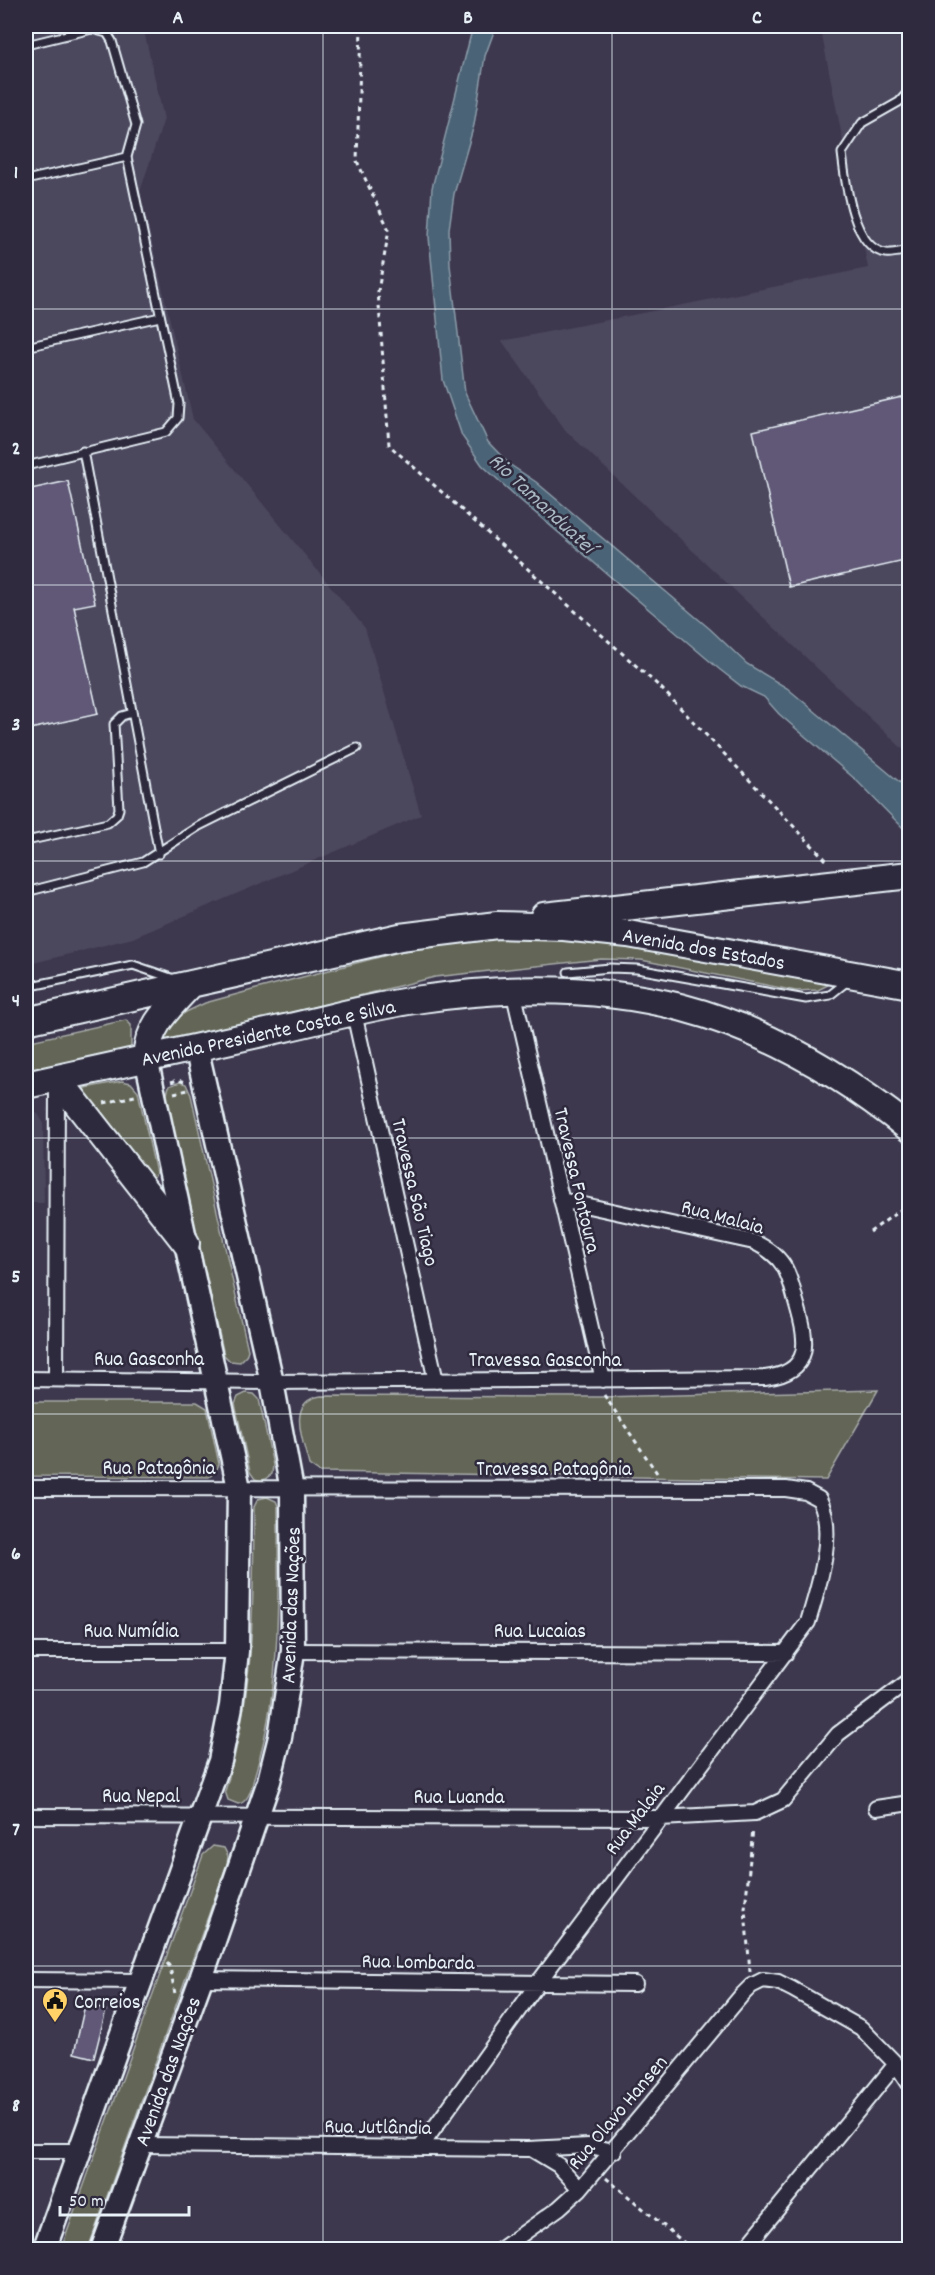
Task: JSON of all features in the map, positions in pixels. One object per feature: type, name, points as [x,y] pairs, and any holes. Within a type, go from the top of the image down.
[{"type":"highway","points":[[26,1022],[422,933],[496,925],[565,912],[909,874]]},
{"type":"highway","name":"Avenida dos Estados","points":[[496,925],[564,927],[628,934],[909,985]]},
{"type":"highway","points":[[146,1058],[147,1043],[154,1025],[191,984]]},
{"type":"highway","points":[[513,990],[590,991],[643,999],[726,1020],[797,1052],[840,1078],[909,1130]]},
{"type":"highway","name":"Avenida Presidente Costa e Silva","points":[[26,1085],[419,999],[513,990]]},
{"type":"highway","points":[[57,1078],[186,1243]]},
{"type":"main road","name":"Avenida das Nações","points":[[102,2250],[201,1979],[257,1816],[280,1737],[293,1651],[292,1490],[272,1382],[196,1047]]},
{"type":"main road","points":[[44,2250],[200,1816],[227,1731],[237,1651],[239,1488],[146,1058]]},
{"type":"street","name":"Travessa Fontoura","points":[[513,990],[603,1380]]},
{"type":"street","name":"Travessa São Tiago","points":[[354,1013],[436,1381]]},
{"type":"street","points":[[56,1379],[57,1078]]},
{"type":"street","name":"Rua Malaia","points":[[561,1200],[754,1242],[766,1248],[789,1276],[805,1335],[805,1349]]},
{"type":"street","name":"Travessa Gasconha","points":[[272,1382],[775,1377],[791,1370],[805,1349]]},
{"type":"street","name":"Rua Gasconha","points":[[26,1378],[216,1379],[272,1382]]},
{"type":"street","name":"Rua Patagônia","points":[[26,1488],[292,1490]]},
{"type":"street","name":"Travessa Patagônia","points":[[292,1490],[786,1489],[815,1496]]},
{"type":"street","name":"Rua Malaia","points":[[420,2148],[538,1983],[808,1622],[822,1565],[826,1524],[822,1506],[815,1496]]},
{"type":"street","name":"Rua Numídia","points":[[26,1651],[237,1651]]},
{"type":"street","name":"Rua Lucaias","points":[[293,1651],[786,1653]]},
{"type":"street","points":[[755,1813],[783,1800],[838,1734],[909,1680]]},
{"type":"street","points":[[876,1808],[909,1803]]},
{"type":"street","name":"Rua Luanda","points":[[257,1816],[660,1818],[755,1813]]},
{"type":"street","name":"Rua Nepal","points":[[26,1816],[257,1816]]},
{"type":"street","name":"Rua Lombarda","points":[[201,1979],[634,1984]]},
{"type":"street","points":[[26,1980],[142,1981]]},
{"type":"street","points":[[751,1986],[769,1980],[792,1989],[861,2028],[896,2064],[909,2085]]},
{"type":"street","name":"Rua Olavo Hansen","points":[[500,2250],[559,2208],[580,2189],[751,1986]]},
{"type":"street","points":[[744,2250],[896,2064]]},
{"type":"street","name":"Rua Jutlândia","points":[[141,2145],[528,2149],[589,2146],[614,2151]]},
{"type":"street","points":[[528,2149],[542,2153],[558,2164],[580,2189]]},
{"type":"street","points":[[26,2151],[79,2151]]},
{"type":"lane","points":[[26,45],[92,29],[107,33],[112,41],[135,111],[135,135],[127,157],[179,404],[178,417],[165,432],[26,466]]},
{"type":"lane","points":[[909,90],[899,102],[861,123],[842,153],[856,223],[871,246],[884,253],[909,250]]},
{"type":"lane","points":[[26,180],[127,157]]},
{"type":"lane","points":[[26,347],[160,317]]},
{"type":"lane","points":[[83,451],[159,854]]},
{"type":"lane","points":[[26,841],[108,823],[117,815],[119,809],[114,724],[122,716],[132,712]]},
{"type":"lane","points":[[26,892],[124,868],[159,854],[199,826],[357,748]]},
{"type":"lane","points":[[26,987],[133,965],[191,984]]},
{"type":"lane","points":[[568,972],[610,968],[637,969],[816,999],[830,995],[856,975]]},
{"type":"path","points":[[360,26],[357,161],[389,230],[378,291],[389,446],[660,687],[847,882]]},
{"type":"path","points":[[88,1117],[103,1104],[134,1096],[142,1100],[204,1086]]},
{"type":"path","points":[[870,1232],[909,1203]]},
{"type":"path","points":[[603,1380],[604,1397],[659,1476],[663,1489]]},
{"type":"path","points":[[751,1986],[745,1909],[755,1813]]},
{"type":"path","points":[[150,1958],[168,1964],[173,1992],[192,2002]]},
{"type":"path","points":[[597,2170],[693,2250]]},
{"type":"shaded area","points":[[26,26],[143,26],[164,119],[140,192],[193,419],[365,628],[421,815],[133,938],[26,965]]},
{"type":"shaded area","points":[[820,26],[909,26],[909,755],[566,431],[502,341],[868,268]]},
{"type":"shaded area","points":[[32,1111],[38,1114],[43,1122],[44,1203],[26,1203],[26,1112]]},
{"type":"green space","points":[[533,936],[629,945],[825,981],[828,985],[818,990],[796,991],[641,960],[601,959],[435,977],[169,1043],[165,1038],[176,1018],[205,1003],[422,946],[479,939]]},
{"type":"green space","points":[[126,1020],[131,1025],[131,1050],[26,1073],[26,1042]]},
{"type":"green space","points":[[122,1081],[131,1083],[138,1091],[156,1173],[151,1178],[82,1093],[85,1088]]},
{"type":"green space","points":[[180,1082],[186,1084],[191,1095],[248,1350],[240,1362],[230,1361],[224,1355],[166,1098],[169,1086]]},
{"type":"green space","points":[[878,1390],[826,1480],[319,1472],[309,1465],[300,1424],[303,1406],[310,1399],[321,1396],[600,1397]]},
{"type":"green space","points":[[246,1393],[254,1394],[259,1399],[273,1465],[272,1474],[262,1481],[255,1479],[250,1472],[235,1404],[238,1397]]},
{"type":"green space","points":[[26,1402],[197,1402],[207,1408],[219,1464],[216,1471],[209,1477],[26,1476]]},
{"type":"green space","points":[[267,1497],[276,1501],[278,1506],[278,1607],[274,1675],[264,1741],[251,1788],[248,1797],[238,1804],[228,1800],[225,1791],[235,1755],[247,1685],[252,1615],[254,1507],[258,1499]]},
{"type":"green space","points":[[213,1846],[224,1848],[228,1856],[227,1864],[88,2249],[61,2249],[203,1855]]},
{"type":"water","name":"Rio Tamanduateí","points":[[473,26],[496,26],[485,56],[474,125],[454,194],[449,229],[450,265],[465,393],[488,442],[509,464],[536,482],[710,629],[747,664],[787,688],[903,785],[909,793],[909,834],[855,779],[779,714],[764,697],[741,686],[719,669],[519,499],[482,465],[462,436],[443,380],[429,237],[432,188]]},
{"type":"building","points":[[902,397],[909,429],[909,560],[789,587],[753,431]]},
{"type":"building","points":[[68,481],[95,603],[74,607],[98,714],[26,730],[26,490]]},
{"type":"building","points":[[85,2005],[106,2010],[94,2058],[74,2053]]},
{"type":"place","name":"Correios","points":[[55,2024]]}]
